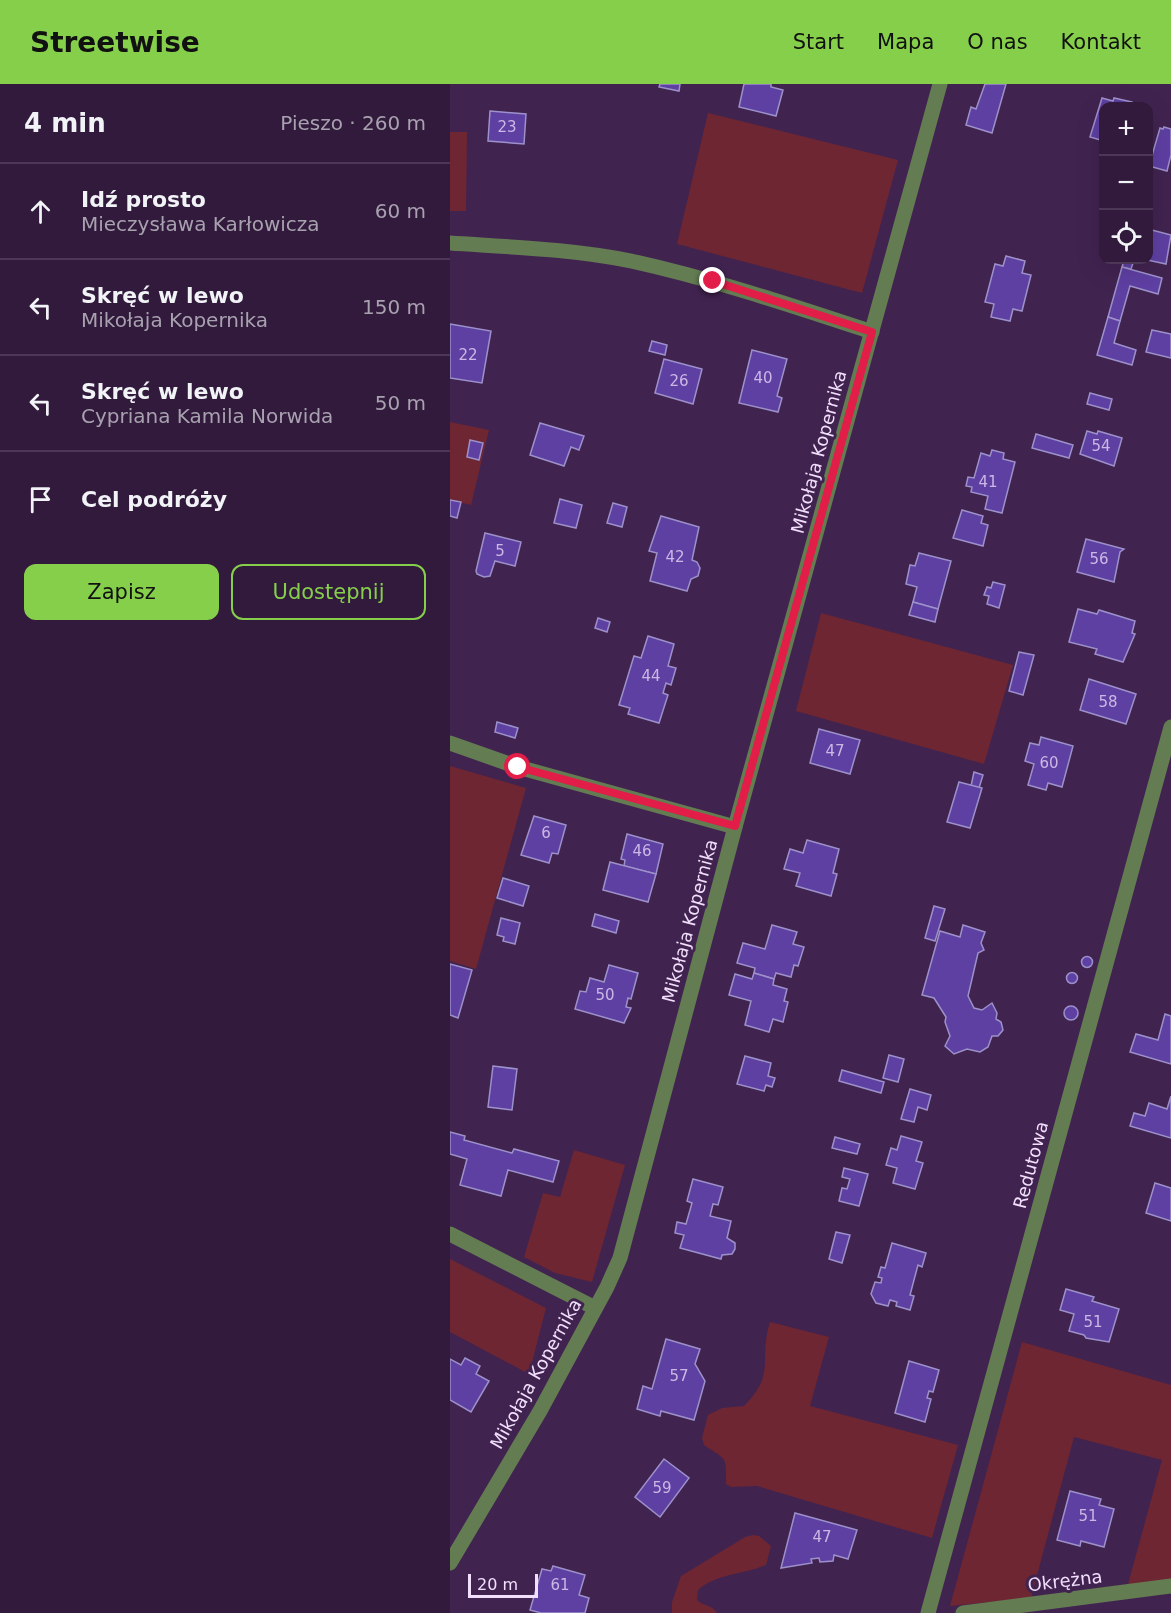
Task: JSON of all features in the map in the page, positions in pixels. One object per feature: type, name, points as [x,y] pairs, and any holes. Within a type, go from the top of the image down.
[{"type":"street","name":"Mikołaja Kopernika","points":[[450,1563],[540,1411],[620,1258],[735,826],[940,84]]},
{"type":"street","points":[[450,243],[546,249],[630,261],[713,281],[872,332]]},
{"type":"street","name":"Redutowa","points":[[928,1613],[1171,727]]},
{"type":"street","points":[[450,743],[518,767],[735,826]]},
{"type":"street","points":[[450,1234],[595,1308]]},
{"type":"street","name":"Okrężna","points":[[963,1613],[1171,1586]]},
{"type":"shaded area","points":[[708,113],[898,160],[862,293],[677,244]]},
{"type":"shaded area","points":[[450,132],[467,132],[466,211],[450,211]]},
{"type":"shaded area","points":[[450,422],[489,430],[471,505],[450,500]]},
{"type":"shaded area","points":[[821,613],[1013,665],[984,764],[796,711]]},
{"type":"shaded area","points":[[450,766],[526,788],[476,969],[450,961]]},
{"type":"shaded area","points":[[574,1150],[625,1165],[592,1282],[555,1273],[524,1257],[543,1193],[560,1197]]},
{"type":"shaded area","points":[[450,1259],[546,1308],[529,1374],[450,1332]]},
{"type":"shaded area","points":[[770,1322],[829,1337],[810,1406],[958,1445],[932,1538],[757,1486],[731,1487],[726,1484],[724,1460],[704,1445],[702,1438],[708,1415],[722,1408],[744,1406],[754,1394],[764,1375]]},
{"type":"shaded area","points":[[1022,1342],[1171,1385],[1171,1580],[1127,1588],[1162,1460],[1074,1437],[1031,1598],[950,1606]]},
{"type":"shaded area","points":[[759,1536],[771,1546],[766,1565],[722,1577],[698,1590],[697,1600],[713,1608],[717,1613],[672,1613],[672,1602],[681,1576],[745,1537]]},
{"type":"building","points":[[660,84],[680,84],[679,91],[659,87]]},
{"type":"building","points":[[744,84],[771,84],[771,87],[783,90],[776,116],[739,107]]},
{"type":"building","points":[[985,84],[1006,84],[992,133],[966,125],[971,107],[976,109]]},
{"type":"building","points":[[1102,98],[1113,101],[1114,98],[1132,102],[1101,102]]},
{"type":"building","points":[[1099,108],[1099,140],[1090,137]]},
{"type":"building","points":[[490,111],[526,114],[524,144],[488,141]]},
{"type":"building","points":[[1164,127],[1171,129],[1171,155],[1167,171],[1153,167],[1153,152],[1160,128]]},
{"type":"building","points":[[1153,230],[1171,235],[1166,264],[1153,261]]},
{"type":"building","points":[[1006,256],[1025,261],[1022,273],[1031,275],[1022,311],[1013,309],[1010,321],[991,317],[994,304],[985,302],[995,264],[1003,266]]},
{"type":"building","points":[[1123,264],[1133,264],[1131,269],[1122,267]]},
{"type":"building","points":[[1122,267],[1162,278],[1158,294],[1130,286],[1120,321],[1108,317]]},
{"type":"building","points":[[1108,317],[1120,321],[1114,343],[1136,350],[1132,365],[1097,355]]},
{"type":"building","points":[[450,324],[491,331],[482,383],[450,378]]},
{"type":"building","points":[[1152,330],[1171,334],[1171,358],[1146,352]]},
{"type":"building","points":[[652,341],[667,345],[665,355],[649,351]]},
{"type":"building","points":[[752,350],[787,359],[777,396],[782,398],[778,412],[739,403]]},
{"type":"building","points":[[664,359],[702,369],[693,404],[655,393]]},
{"type":"building","points":[[1090,393],[1112,399],[1109,410],[1087,404]]},
{"type":"building","points":[[540,423],[584,436],[579,450],[571,447],[564,466],[530,455]]},
{"type":"building","points":[[1087,431],[1097,434],[1098,431],[1122,438],[1114,466],[1080,454]]},
{"type":"building","points":[[1036,434],[1073,445],[1069,458],[1032,448]]},
{"type":"building","points":[[470,440],[483,443],[479,460],[467,457]]},
{"type":"building","points":[[992,450],[1004,453],[1003,459],[1015,462],[1002,513],[985,509],[988,496],[971,492],[972,487],[966,486],[968,477],[974,478],[981,453],[990,456]]},
{"type":"building","points":[[560,499],[582,505],[576,528],[554,523]]},
{"type":"building","points":[[450,500],[461,502],[457,518],[450,516]]},
{"type":"building","points":[[613,503],[627,507],[622,527],[607,523]]},
{"type":"building","points":[[962,510],[983,516],[981,523],[988,525],[983,546],[953,538]]},
{"type":"building","points":[[661,516],[699,527],[692,560],[697,562],[700,568],[698,576],[691,579],[687,591],[650,581],[657,553],[649,551]]},
{"type":"building","points":[[485,533],[521,542],[515,566],[495,561],[490,576],[484,577],[477,574]]},
{"type":"building","points":[[1086,539],[1124,549],[1120,552],[1114,582],[1077,572]]},
{"type":"building","points":[[919,553],[951,561],[938,609],[913,602],[917,587],[906,584],[910,565],[915,566]]},
{"type":"building","points":[[993,582],[1005,585],[999,608],[987,604],[989,596],[984,595],[987,587],[991,588]]},
{"type":"building","points":[[913,602],[938,609],[935,622],[909,615]]},
{"type":"building","points":[[1078,609],[1097,614],[1099,610],[1135,621],[1132,633],[1135,634],[1123,662],[1095,654],[1097,649],[1069,642]]},
{"type":"building","points":[[598,618],[610,622],[607,632],[595,628]]},
{"type":"building","points":[[648,636],[674,644],[668,666],[676,668],[671,685],[666,683],[663,693],[668,695],[659,723],[628,714],[630,708],[619,705],[634,656],[641,658]]},
{"type":"building","points":[[1019,652],[1034,655],[1023,695],[1009,691]]},
{"type":"building","points":[[1089,679],[1136,694],[1126,724],[1080,710]]},
{"type":"building","points":[[497,722],[518,728],[515,738],[495,732]]},
{"type":"building","points":[[819,729],[860,740],[850,774],[810,763]]},
{"type":"building","points":[[1041,737],[1073,746],[1062,787],[1048,783],[1046,790],[1028,785],[1034,764],[1025,761],[1030,743],[1039,745]]},
{"type":"building","points":[[974,772],[983,775],[979,788],[971,786]]},
{"type":"building","points":[[959,782],[982,788],[970,828],[947,822]]},
{"type":"building","points":[[534,816],[566,825],[558,854],[552,853],[549,863],[521,855]]},
{"type":"building","points":[[627,834],[663,844],[656,874],[624,866],[625,860],[621,859]]},
{"type":"building","points":[[807,840],[839,849],[833,873],[837,874],[831,896],[796,886],[800,873],[784,869],[790,849],[803,853]]},
{"type":"building","points":[[610,862],[656,874],[648,902],[603,890]]},
{"type":"building","points":[[503,878],[529,886],[523,906],[497,898]]},
{"type":"building","points":[[934,906],[945,909],[935,941],[925,938]]},
{"type":"building","points":[[595,914],[619,921],[616,933],[592,926]]},
{"type":"building","points":[[501,918],[520,923],[515,944],[503,941],[504,937],[497,935]]},
{"type":"building","points":[[772,925],[797,932],[793,944],[804,947],[798,966],[794,965],[791,977],[776,973],[774,979],[754,973],[755,968],[737,963],[743,943],[765,949]]},
{"type":"building","points":[[963,925],[985,932],[981,943],[984,950],[978,953],[968,996],[974,1008],[982,1010],[992,1003],[997,1013],[996,1019],[1001,1022],[1003,1030],[998,1036],[992,1036],[988,1047],[980,1052],[967,1049],[954,1054],[945,1046],[950,1036],[945,1022],[946,1017],[934,998],[922,995],[940,931],[960,937]]},
{"type":"building","points":[[1087,956],[1093,962],[1087,968],[1081,962]]},
{"type":"building","points":[[450,964],[472,970],[458,1018],[450,1015]]},
{"type":"building","points":[[609,965],[638,973],[631,999],[628,998],[626,1007],[631,1008],[624,1023],[575,1009],[580,991],[586,992],[590,978],[604,982]]},
{"type":"building","points":[[754,973],[774,979],[773,985],[787,989],[784,1001],[788,1002],[783,1022],[773,1019],[769,1032],[745,1025],[751,1001],[729,995],[735,974],[752,979]]},
{"type":"building","points":[[1072,973],[1076,974],[1076,982],[1072,983],[1068,982],[1067,978],[1068,974]]},
{"type":"building","points":[[1068,1006],[1074,1006],[1078,1013],[1074,1020],[1068,1020],[1064,1016],[1064,1010]]},
{"type":"building","points":[[1165,1014],[1171,1016],[1171,1064],[1130,1052],[1136,1034],[1158,1040]]},
{"type":"building","points":[[889,1055],[904,1059],[898,1082],[883,1078]]},
{"type":"building","points":[[745,1056],[771,1063],[768,1076],[775,1078],[772,1087],[766,1085],[764,1091],[737,1084]]},
{"type":"building","points":[[493,1066],[517,1069],[512,1110],[488,1107]]},
{"type":"building","points":[[842,1070],[884,1082],[881,1093],[839,1081]]},
{"type":"building","points":[[910,1089],[931,1095],[927,1110],[918,1107],[914,1122],[901,1119]]},
{"type":"building","points":[[1171,1096],[1171,1138],[1130,1126],[1134,1113],[1145,1116],[1149,1103],[1167,1109]]},
{"type":"building","points":[[450,1132],[465,1136],[464,1140],[512,1153],[514,1149],[559,1161],[553,1182],[508,1170],[501,1196],[460,1185],[467,1159],[450,1154]]},
{"type":"building","points":[[901,1136],[922,1142],[916,1161],[923,1163],[915,1189],[893,1183],[897,1168],[886,1165],[891,1148],[897,1150]]},
{"type":"building","points":[[835,1137],[860,1144],[857,1154],[832,1148]]},
{"type":"building","points":[[844,1168],[868,1174],[859,1206],[839,1201],[842,1188],[847,1189],[850,1179],[842,1177]]},
{"type":"building","points":[[693,1179],[723,1187],[718,1205],[713,1204],[710,1216],[731,1221],[727,1238],[735,1243],[735,1249],[732,1254],[722,1255],[721,1259],[680,1248],[684,1235],[675,1233],[677,1222],[686,1224],[692,1203],[687,1201]]},
{"type":"building","points":[[1155,1183],[1171,1188],[1171,1221],[1146,1213]]},
{"type":"building","points":[[836,1232],[850,1235],[842,1263],[829,1259]]},
{"type":"building","points":[[892,1243],[926,1253],[922,1267],[918,1265],[910,1295],[914,1296],[910,1310],[896,1306],[897,1302],[890,1300],[888,1306],[876,1303],[871,1294],[875,1282],[881,1283],[882,1278],[878,1277],[881,1267],[885,1268]]},
{"type":"building","points":[[1066,1289],[1094,1297],[1092,1301],[1119,1309],[1109,1342],[1086,1338],[1084,1335],[1069,1331],[1074,1314],[1060,1310]]},
{"type":"building","points":[[666,1339],[700,1349],[695,1364],[705,1381],[694,1420],[661,1411],[660,1416],[637,1409],[643,1386],[652,1389]]},
{"type":"building","points":[[465,1358],[480,1366],[476,1374],[489,1381],[471,1412],[450,1400],[450,1359],[461,1365]]},
{"type":"building","points":[[909,1361],[939,1370],[933,1392],[929,1391],[927,1398],[931,1399],[925,1422],[895,1413]]},
{"type":"building","points":[[664,1459],[689,1478],[660,1517],[635,1497]]},
{"type":"building","points":[[1070,1491],[1101,1499],[1099,1505],[1114,1509],[1104,1547],[1081,1541],[1080,1546],[1057,1540]]},
{"type":"building","points":[[795,1513],[857,1530],[848,1559],[834,1555],[833,1561],[820,1562],[819,1558],[811,1559],[812,1563],[781,1568]]},
{"type":"building","points":[[553,1566],[585,1575],[579,1595],[589,1598],[585,1613],[541,1613],[530,1610],[542,1569],[551,1571]]},
{"type":"route","points":[[518,767],[735,826],[872,332],[713,281]]}]
